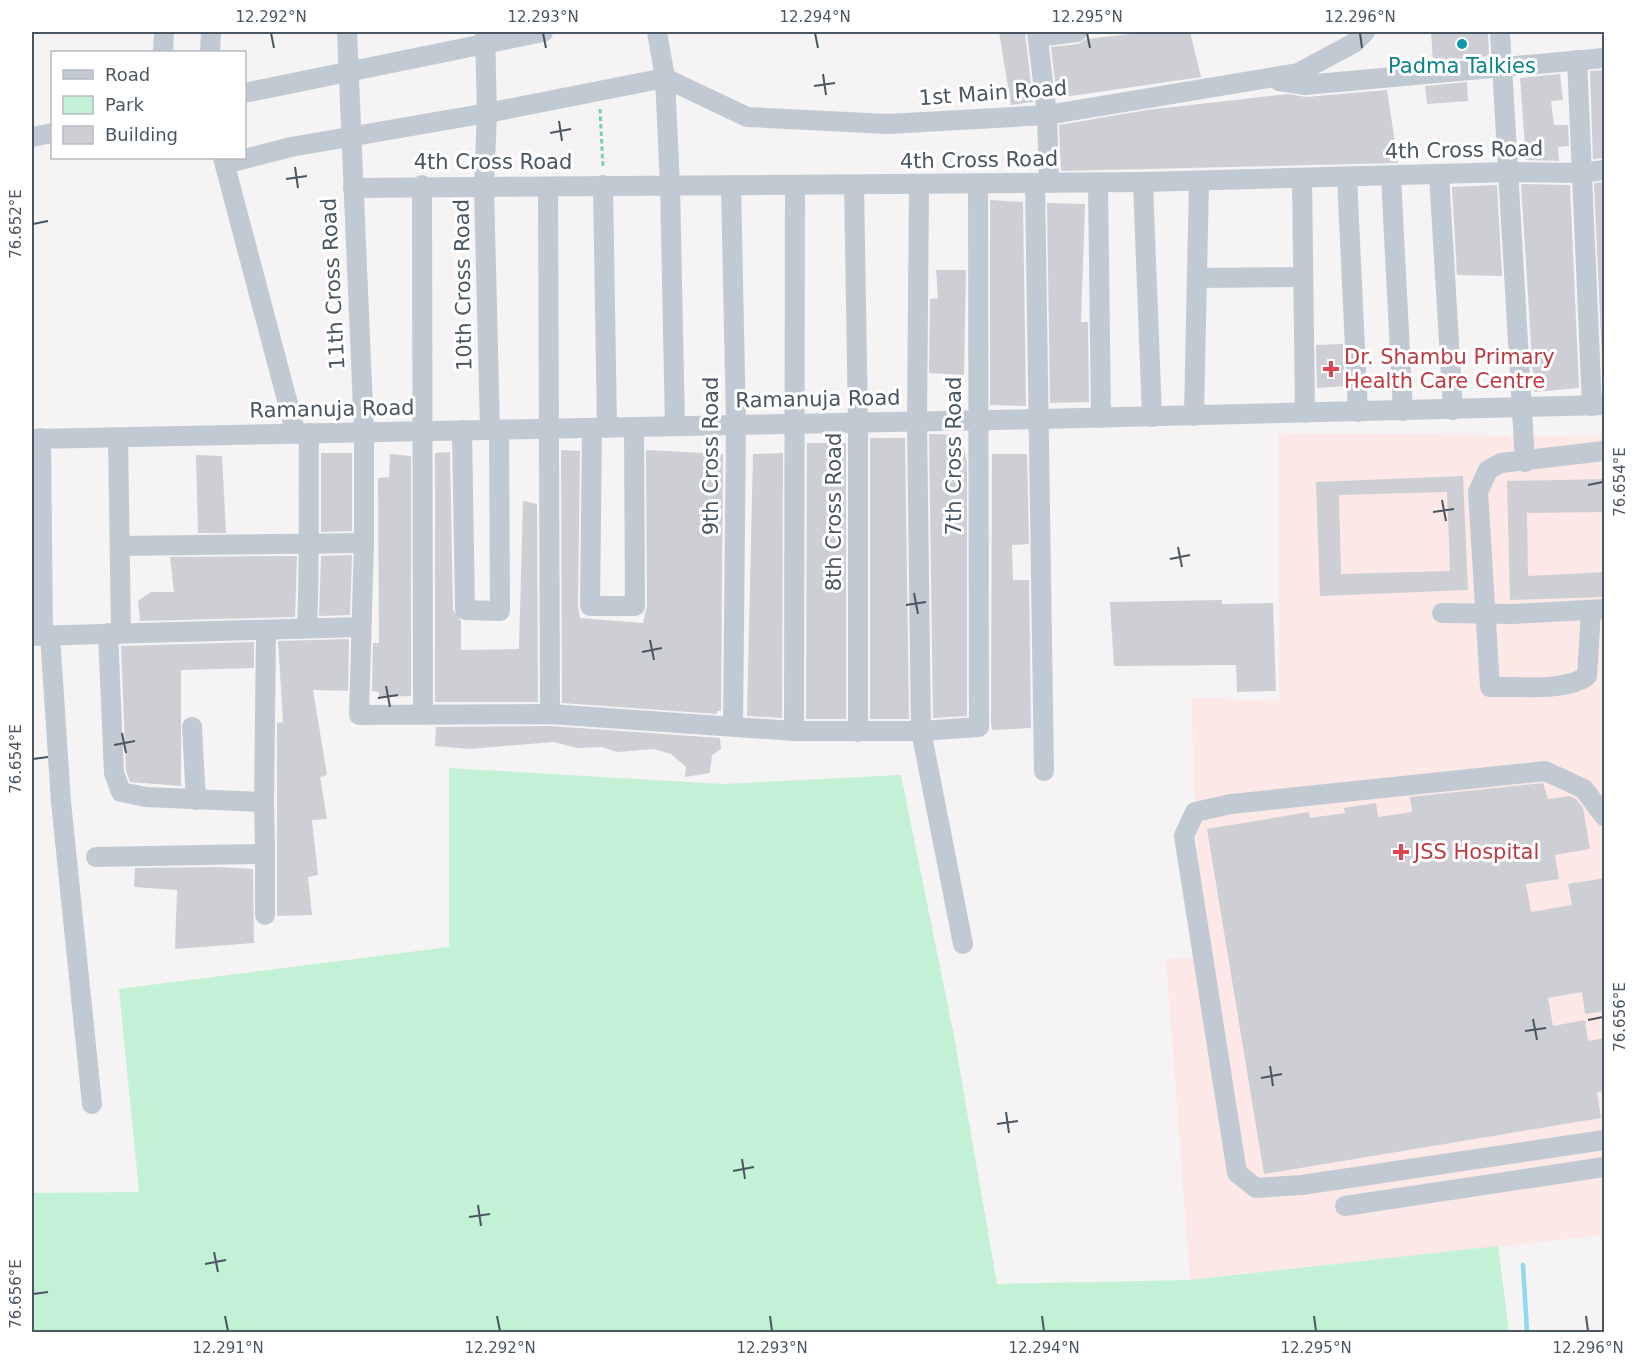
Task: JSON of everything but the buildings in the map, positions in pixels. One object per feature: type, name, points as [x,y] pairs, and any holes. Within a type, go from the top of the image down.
[{"type":"street","points":[[163,51],[164,32]]},
{"type":"street","points":[[210,51],[211,32]]},
{"type":"street","name":"11th Cross Road","points":[[346,32],[364,432],[364,543],[359,715],[423,715]]},
{"type":"street","points":[[246,93],[346,72],[485,37],[543,32]]},
{"type":"street","points":[[657,32],[665,78],[670,185],[675,426]]},
{"type":"street","points":[[1044,771],[1041,419],[1042,183],[1047,115],[1037,34],[1077,32]]},
{"type":"street","name":"1st Main Road","points":[[665,78],[747,117],[888,124],[1047,115],[1298,73],[1354,43],[1365,32]]},
{"type":"street","points":[[1500,32],[1524,408],[1525,462]]},
{"type":"street","name":"10th Cross Road","points":[[462,430],[465,610],[500,611],[484,187],[488,113],[485,37]]},
{"type":"street","points":[[1267,80],[1305,85],[1605,58]]},
{"type":"street","points":[[1577,60],[1582,173],[1598,405]]},
{"type":"street","points":[[246,156],[488,113],[665,78]]},
{"type":"street","points":[[32,137],[51,133]]},
{"type":"street","points":[[224,161],[302,433],[307,543],[310,562],[307,628]]},
{"type":"street","name":"4th Cross Road","points":[[353,188],[422,185],[548,188],[603,185],[1098,183],[1510,172],[1582,173],[1605,170]]},
{"type":"street","points":[[1439,174],[1453,410]]},
{"type":"street","points":[[1391,176],[1403,411]]},
{"type":"street","points":[[1347,177],[1358,412]]},
{"type":"street","points":[[1302,178],[1305,413]]},
{"type":"street","points":[[1194,416],[1199,181]]},
{"type":"street","points":[[1143,182],[1152,417]]},
{"type":"street","points":[[1098,183],[1101,418]]},
{"type":"street","name":"7th Cross Road","points":[[921,731],[979,728],[978,184]]},
{"type":"street","points":[[422,185],[423,715],[550,714],[794,731],[921,731]]},
{"type":"street","points":[[603,185],[599,428],[590,606],[635,606],[634,427]]},
{"type":"street","name":"9th Cross Road","points":[[731,185],[736,425],[733,726]]},
{"type":"street","points":[[794,731],[795,185]]},
{"type":"street","name":"8th Cross Road","points":[[854,185],[858,423],[858,732]]},
{"type":"street","points":[[919,185],[917,422],[921,731],[963,944]]},
{"type":"street","points":[[548,188],[550,714]]},
{"type":"street","points":[[1197,278],[1303,277]]},
{"type":"street","name":"Ramanuja Road","points":[[36,439],[1152,417],[1598,405]]},
{"type":"street","points":[[118,437],[120,546],[115,633],[114,773],[121,792],[146,797],[264,802]]},
{"type":"street","points":[[36,439],[42,635],[92,1104]]},
{"type":"street","points":[[1442,613],[1486,614],[1598,609],[1587,676],[1579,682],[1561,685],[1490,687],[1486,614],[1478,492],[1488,470],[1501,463],[1605,451]]},
{"type":"street","points":[[120,546],[364,543]]},
{"type":"street","points":[[42,635],[361,627]]},
{"type":"street","points":[[265,915],[266,630]]},
{"type":"street","points":[[192,727],[196,800]]},
{"type":"street","points":[[1605,816],[1584,789],[1545,771],[1231,804],[1195,812],[1184,836],[1237,1173],[1256,1188],[1302,1185],[1605,1140]]},
{"type":"street","points":[[96,857],[261,854],[265,849]]},
{"type":"street","points":[[1345,1206],[1605,1167]]},
{"type":"path","points":[[600,92],[603,185]]},
{"type":"shaded area","name":"JSS Hospital","points":[[1279,433],[1604,437],[1604,1235],[1190,1280],[1166,959],[1202,958],[1191,698],[1279,701]]},
{"type":"green space","points":[[449,768],[723,784],[901,775],[954,1036],[997,1284],[1190,1280],[1498,1246],[1509,1332],[32,1332],[32,1193],[139,1192],[119,989],[449,947]]},
{"type":"waterway","points":[[1523,1265],[1527,1332]]},
{"type":"place","name":"Padma Talkies","points":[[1462,44]]},
{"type":"place","name":"Dr. Shambu Primary Health Care Centre","points":[[1331,369]]},
{"type":"place","name":"JSS Hospital","points":[[1401,852]]}]
